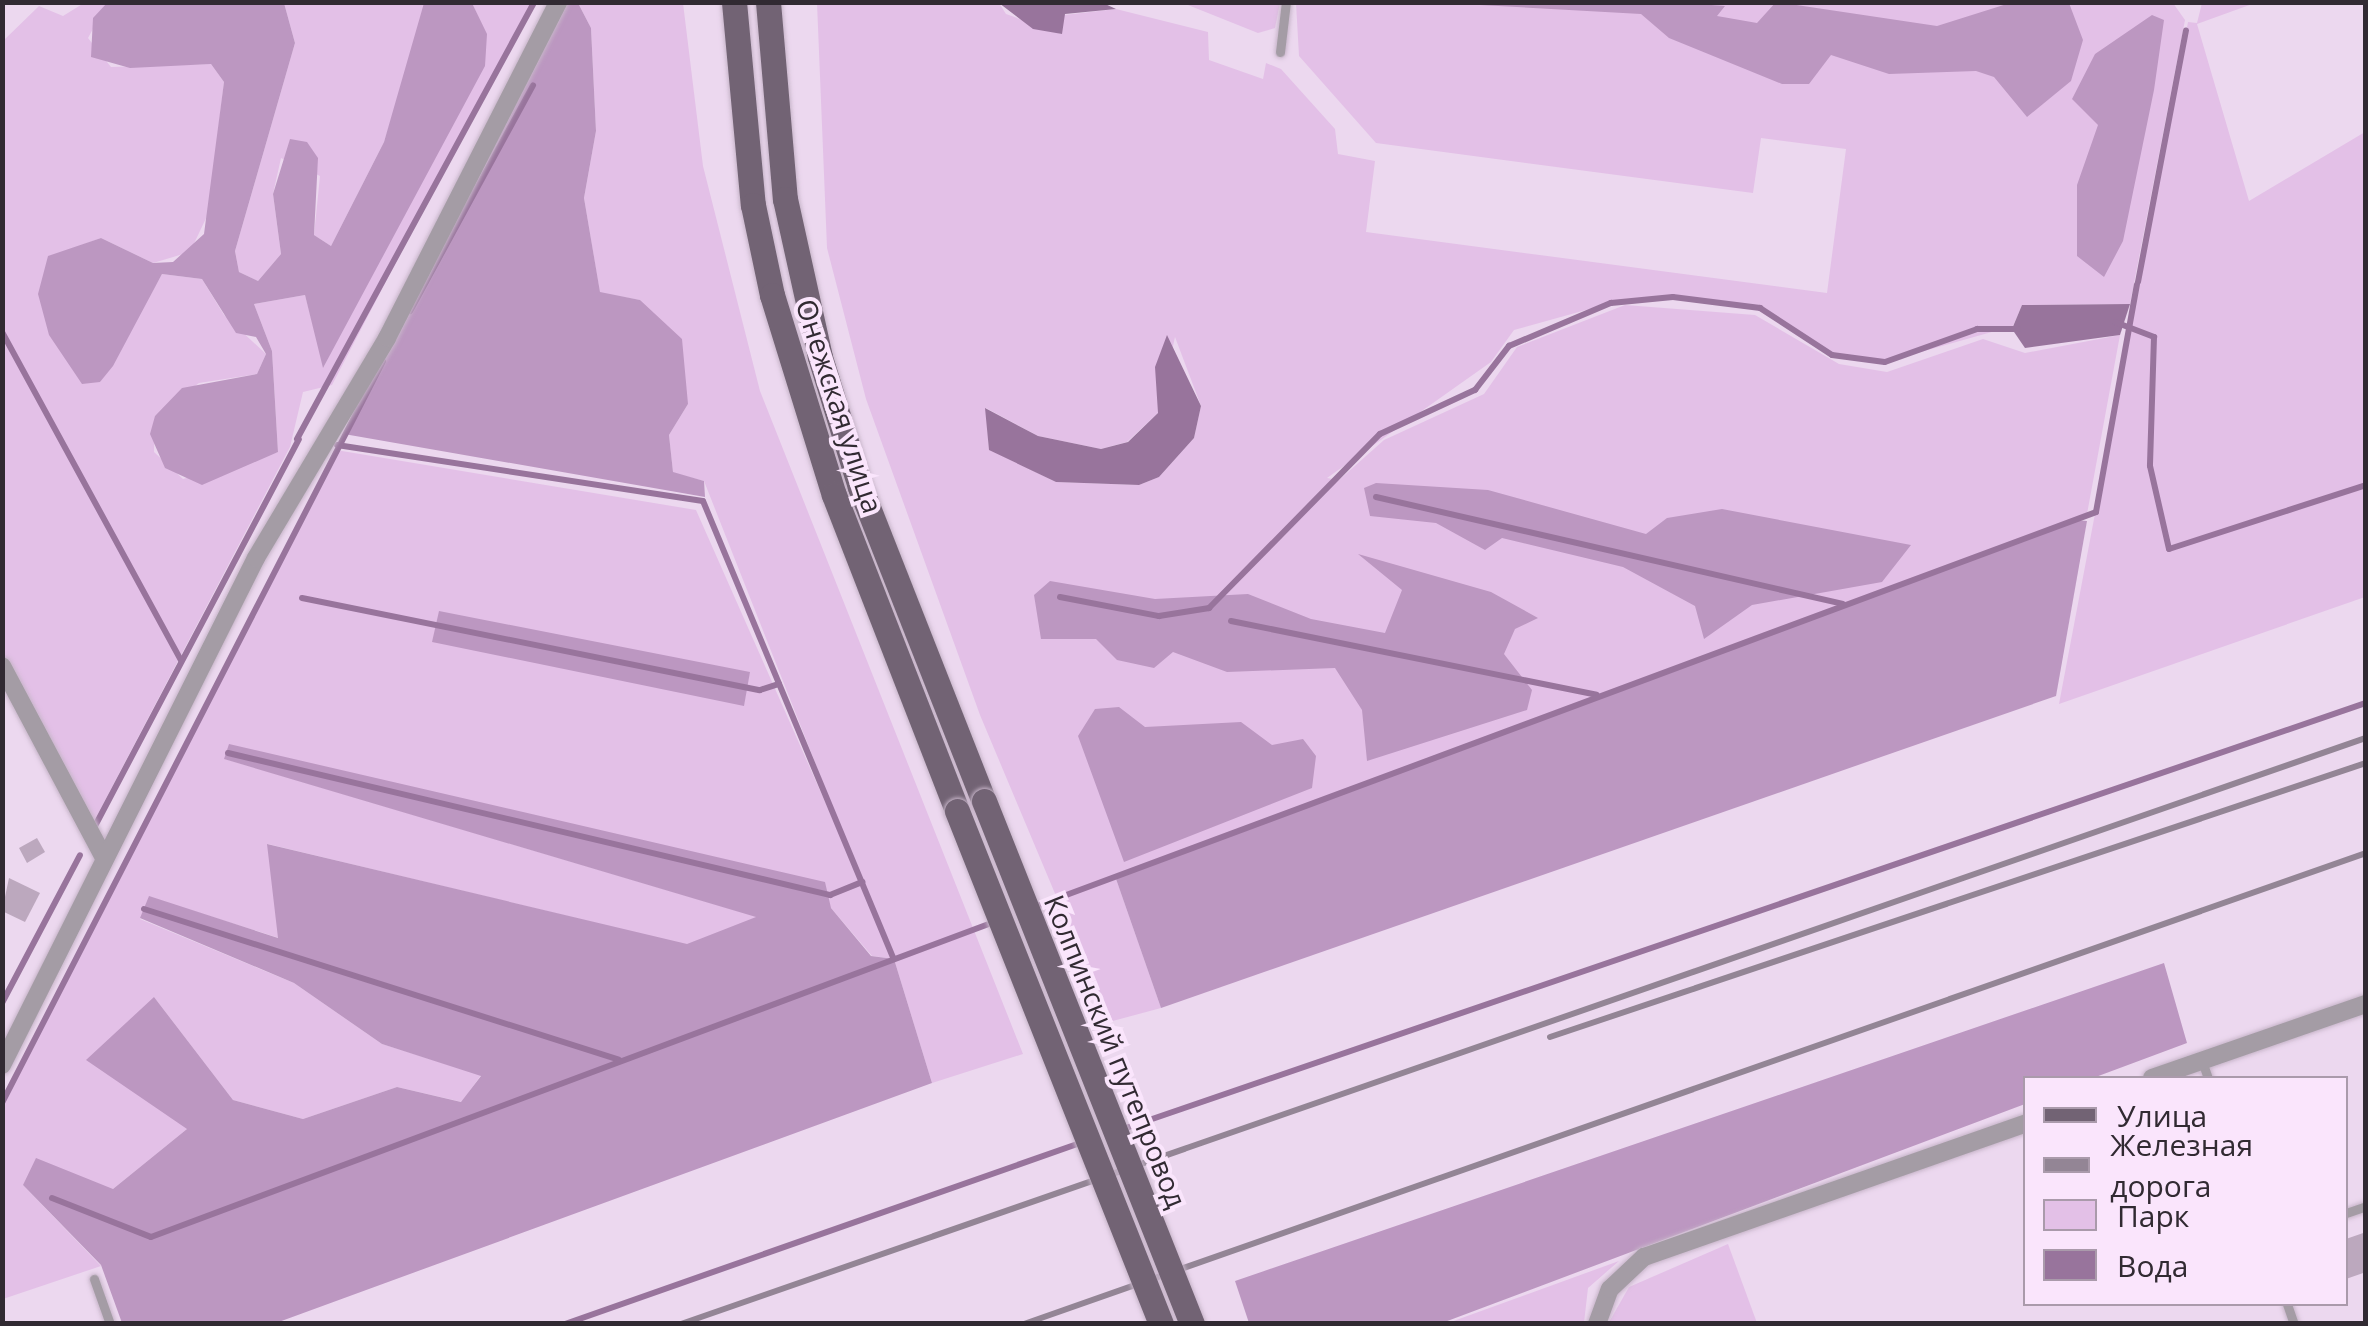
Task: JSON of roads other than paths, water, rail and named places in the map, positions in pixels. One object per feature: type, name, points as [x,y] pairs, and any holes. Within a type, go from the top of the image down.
[{"type":"main road","name":"Онежская улица","points":[[734,2],[753,205],[772,296],[834,495],[957,810]]},
{"type":"main road","name":"Онежская улица","points":[[768,2],[784,199],[820,357],[860,487],[984,800]]},
{"type":"main road","name":"Колпинский путепровод","points":[[984,800],[1192,1324]]},
{"type":"main road","name":"Колпинский путепровод","points":[[957,810],[1161,1324]]},
{"type":"street","points":[[2,1065],[256,558],[470,184],[558,2]]},
{"type":"street","points":[[2,666],[104,858]]},
{"type":"street","points":[[2165,1076],[2205,1070],[2366,1004]]},
{"type":"street","points":[[1597,1324],[1610,1289],[1644,1257],[2023,1124]]},
{"type":"lane","points":[[1280,52],[1286,2]]},
{"type":"lane","points":[[94,1279],[110,1324]]},
{"type":"water","points":[[999,3],[1103,3],[1116,9],[1065,14],[1062,34],[1033,29]]},
{"type":"water","points":[[2130,304],[2120,335],[2025,348],[2012,329],[2022,305]]},
{"type":"water","points":[[1167,335],[1201,406],[1194,438],[1159,477],[1139,485],[1056,482],[989,450],[985,408],[1038,436],[1101,449],[1128,442],[1158,413],[1155,367]]},
{"type":"waterway","points":[[297,439],[534,2]]},
{"type":"waterway","points":[[2138,282],[2186,31]]},
{"type":"waterway","points":[[410,311],[533,85]]},
{"type":"waterway","points":[[1034,907],[2096,512],[2137,285]]},
{"type":"waterway","points":[[1060,597],[1159,616],[1209,608],[1380,434],[1475,390],[1509,346],[1611,303],[1673,297],[1760,308],[1832,355],[1885,362],[1977,329],[2018,329]]},
{"type":"waterway","points":[[2115,322],[2154,337],[2150,466],[2169,549],[2366,485]]},
{"type":"waterway","points":[[2,332],[181,660]]},
{"type":"waterway","points":[[2,1103],[383,361]]},
{"type":"waterway","points":[[95,826],[299,439]]},
{"type":"waterway","points":[[337,445],[703,501],[894,959]]},
{"type":"waterway","points":[[1376,497],[1843,604]]},
{"type":"waterway","points":[[302,598],[760,690],[779,684]]},
{"type":"waterway","points":[[1231,621],[1597,695]]},
{"type":"waterway","points":[[1123,1129],[2366,703]]},
{"type":"waterway","points":[[228,753],[830,895],[862,882]]},
{"type":"waterway","points":[[2,1003],[80,855]]},
{"type":"waterway","points":[[144,909],[619,1060]]},
{"type":"waterway","points":[[52,1198],[151,1237],[994,922]]},
{"type":"waterway","points":[[565,1324],[1083,1142]]},
{"type":"railway","points":[[681,1324],[2366,738]]},
{"type":"railway","points":[[1550,1037],[2366,763]]},
{"type":"railway","points":[[1024,1324],[2366,853]]}]
